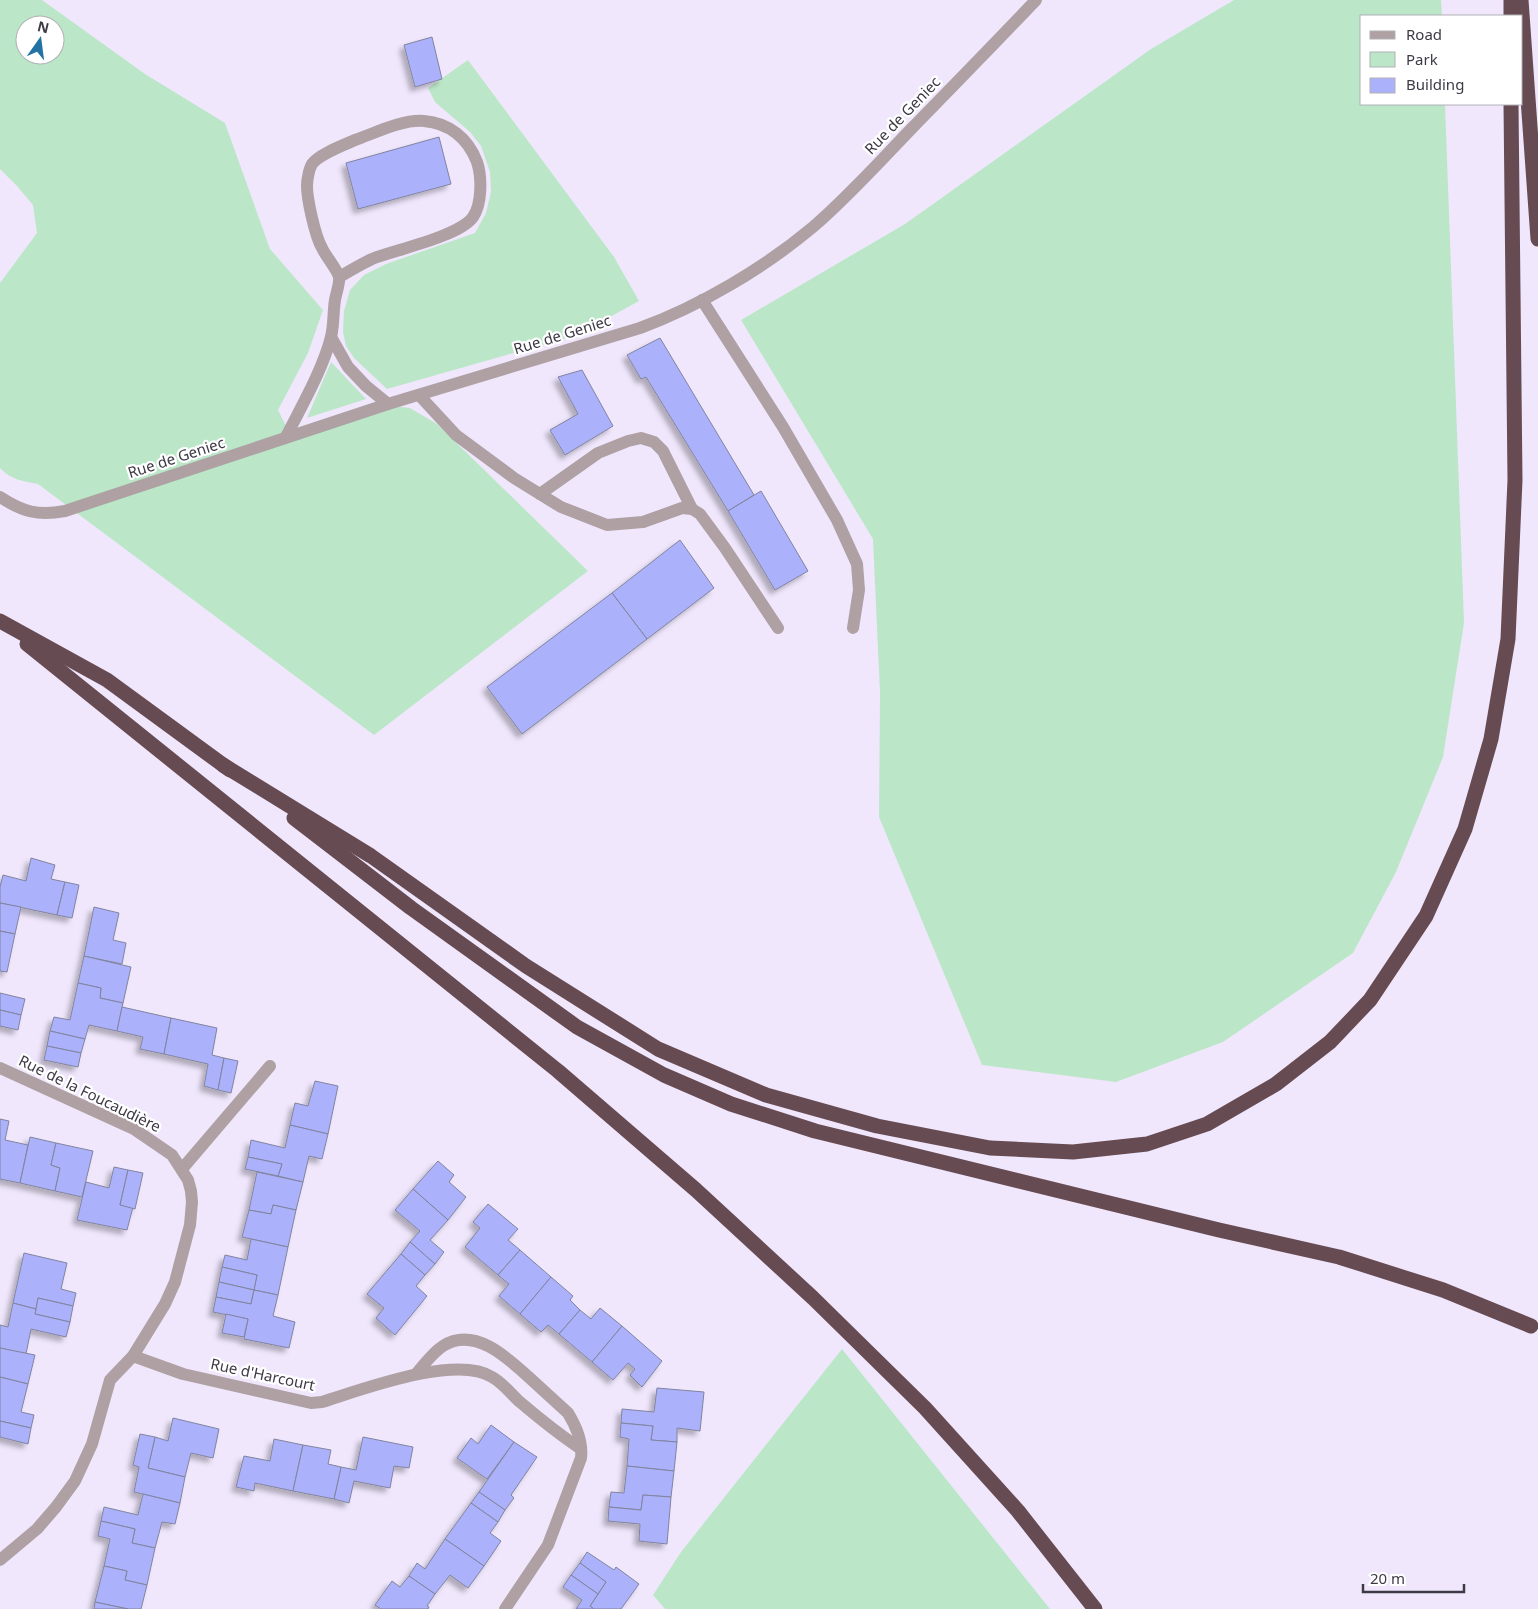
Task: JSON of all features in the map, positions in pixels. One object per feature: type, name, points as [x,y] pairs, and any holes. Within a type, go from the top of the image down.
[{"type":"highway","points":[[1511,0],[1511,15]]},
{"type":"highway","points":[[1521,0],[1522,15]]},
{"type":"highway","points":[[1523,28],[1538,239]]},
{"type":"highway","points":[[223,764],[371,856],[526,966],[658,1049],[766,1095],[877,1126],[990,1148],[1073,1152],[1138,1145],[1147,1144],[1207,1124],[1276,1084],[1330,1042],[1370,1000],[1426,916],[1468,820],[1492,739],[1508,639],[1515,480],[1511,105]]},
{"type":"highway","points":[[0,622],[107,680],[223,764],[411,908],[577,1027],[664,1075],[731,1104],[815,1132],[1339,1258],[1443,1290],[1532,1326]]},
{"type":"highway","points":[[0,622],[558,1071],[696,1190],[813,1298],[925,1408],[1018,1511],[1095,1609]]},
{"type":"street","name":"Rue de Geniec","points":[[0,497],[21,509],[35,513],[65,511],[419,394],[640,328],[670,317],[772,258],[812,227],[851,191],[1036,0]]},
{"type":"street","points":[[286,437],[318,370],[331,337],[339,277],[321,246],[310,208],[307,186],[312,164],[321,156],[349,143],[388,128],[416,120],[433,122],[458,132],[476,159],[479,170],[479,196],[476,211],[472,218],[455,230],[403,250],[372,259],[339,277]]},
{"type":"street","points":[[702,300],[783,427],[837,520],[857,564],[859,590],[852,628]]},
{"type":"street","points":[[331,337],[348,368],[388,404]]},
{"type":"street","points":[[419,394],[456,435],[514,478],[561,507],[607,525],[642,522],[682,508],[692,509],[700,514],[778,628]]},
{"type":"street","points":[[540,494],[598,453],[641,438],[654,442],[663,451],[692,509]]},
{"type":"street","points":[[182,1169],[270,1066]]},
{"type":"street","name":"Rue de la Foucaudière","points":[[0,1068],[134,1130],[172,1154],[188,1180],[192,1191],[188,1234],[171,1293],[133,1356],[110,1380],[92,1444],[75,1481],[37,1529],[0,1560]]},
{"type":"street","points":[[416,1374],[434,1353],[444,1345],[455,1341],[485,1344],[508,1358],[568,1413],[575,1423],[581,1449],[581,1458],[548,1545],[506,1609]]},
{"type":"street","name":"Rue d'Harcourt","points":[[133,1356],[183,1374],[311,1403],[322,1402],[416,1374],[460,1368],[473,1370],[491,1376],[552,1430],[581,1449]]},
{"type":"green space","points":[[0,0],[42,0],[63,15],[15,15],[15,65],[65,65],[65,17],[145,74],[225,123],[270,249],[323,310],[308,353],[278,410],[292,438],[391,406],[410,408],[437,424],[588,571],[374,735],[38,484],[13,478],[0,468],[0,283],[37,233],[33,205],[0,169]]},
{"type":"green space","points":[[1234,0],[1441,0],[1442,15],[1360,15],[1360,105],[1445,105],[1464,623],[1443,757],[1396,872],[1353,953],[1223,1042],[1116,1082],[982,1065],[879,817],[880,692],[873,539],[741,320],[905,224],[1151,49]]},
{"type":"green space","points":[[468,60],[614,257],[639,301],[577,335],[387,389],[354,358],[346,346],[343,332],[344,311],[350,290],[364,275],[386,264],[475,233],[486,213],[491,192],[490,172],[481,146],[470,132],[435,102],[428,88]]},
{"type":"green space","points":[[331,362],[366,399],[307,418]]},
{"type":"green space","points":[[842,1349],[1050,1609],[665,1609],[653,1595],[681,1552]]},
{"type":"building","points":[[432,37],[442,79],[415,87],[404,45]]},
{"type":"building","points":[[439,137],[451,184],[358,209],[346,163]]},
{"type":"building","points":[[660,338],[754,495],[728,511],[646,377],[641,379],[627,355]]},
{"type":"building","points":[[582,370],[613,426],[565,455],[550,430],[578,414],[558,377]]},
{"type":"building","points":[[761,491],[808,571],[775,590],[728,511]]},
{"type":"building","points":[[680,540],[714,588],[647,639],[612,593]]},
{"type":"building","points":[[612,593],[647,639],[522,734],[487,687]]},
{"type":"building","points":[[31,858],[55,865],[51,879],[65,882],[57,915],[0,903],[0,887],[3,875],[26,881]]},
{"type":"building","points":[[65,882],[79,885],[72,918],[57,915]]},
{"type":"building","points":[[0,903],[21,907],[15,934],[0,931]]},
{"type":"building","points":[[94,907],[119,913],[113,940],[126,943],[122,964],[84,956]]},
{"type":"building","points":[[0,931],[15,934],[7,972],[0,971]]},
{"type":"building","points":[[84,956],[131,967],[123,1003],[100,998],[101,988],[78,983]]},
{"type":"building","points":[[78,983],[101,988],[100,998],[123,1003],[117,1031],[89,1025],[85,1039],[50,1031],[54,1017],[70,1020]]},
{"type":"building","points":[[0,993],[25,999],[21,1015],[0,1010]]},
{"type":"building","points":[[122,1007],[171,1018],[164,1054],[140,1049],[143,1037],[117,1031]]},
{"type":"building","points":[[0,1010],[21,1015],[18,1030],[0,1026]]},
{"type":"building","points":[[171,1018],[217,1028],[212,1055],[224,1058],[218,1090],[204,1086],[208,1064],[164,1054]]},
{"type":"building","points":[[50,1031],[85,1039],[81,1053],[47,1046]]},
{"type":"building","points":[[47,1046],[81,1053],[78,1067],[44,1060]]},
{"type":"building","points":[[224,1058],[238,1061],[231,1093],[218,1090]]},
{"type":"building","points":[[315,1081],[338,1086],[328,1134],[290,1125],[295,1103],[308,1106]]},
{"type":"building","points":[[0,1119],[9,1121],[5,1140],[28,1145],[20,1183],[0,1179]]},
{"type":"building","points":[[290,1125],[328,1134],[322,1159],[309,1156],[303,1182],[278,1176],[282,1164],[248,1157],[251,1140],[285,1148]]},
{"type":"building","points":[[30,1137],[56,1143],[51,1165],[60,1168],[55,1191],[20,1183]]},
{"type":"building","points":[[56,1143],[93,1151],[82,1197],[55,1191],[60,1168],[51,1165]]},
{"type":"building","points":[[248,1157],[282,1164],[278,1176],[245,1169]]},
{"type":"building","points":[[438,1161],[454,1175],[449,1182],[466,1197],[448,1220],[413,1189]]},
{"type":"building","points":[[114,1167],[128,1170],[120,1205],[133,1207],[127,1230],[77,1220],[86,1182],[109,1188]]},
{"type":"building","points":[[128,1170],[143,1173],[135,1209],[120,1205]]},
{"type":"building","points":[[257,1172],[303,1182],[296,1210],[273,1205],[271,1214],[249,1210]]},
{"type":"building","points":[[413,1189],[448,1220],[430,1240],[444,1252],[435,1264],[410,1242],[420,1231],[395,1210]]},
{"type":"building","points":[[488,1204],[518,1229],[508,1240],[520,1250],[498,1275],[465,1247],[480,1228],[473,1222]]},
{"type":"building","points":[[273,1205],[296,1210],[288,1247],[242,1237],[249,1210],[271,1214]]},
{"type":"building","points":[[251,1239],[288,1247],[278,1295],[254,1290],[257,1275],[222,1267],[225,1255],[247,1260]]},
{"type":"building","points":[[410,1242],[435,1264],[425,1275],[401,1254]]},
{"type":"building","points":[[520,1250],[551,1277],[520,1314],[499,1296],[509,1284],[498,1275]]},
{"type":"building","points":[[24,1253],[67,1263],[61,1289],[76,1293],[73,1306],[38,1298],[36,1309],[13,1303]]},
{"type":"building","points":[[401,1254],[425,1275],[416,1286],[427,1296],[395,1335],[376,1318],[384,1308],[367,1294]]},
{"type":"building","points":[[222,1267],[257,1275],[254,1290],[219,1282]]},
{"type":"building","points":[[551,1277],[573,1296],[570,1300],[580,1310],[559,1334],[548,1325],[541,1332],[520,1314]]},
{"type":"building","points":[[219,1282],[254,1290],[251,1304],[216,1297]]},
{"type":"building","points":[[254,1290],[278,1295],[273,1316],[295,1322],[289,1348],[244,1339],[248,1319],[213,1312],[216,1297],[251,1304]]},
{"type":"building","points":[[38,1298],[73,1306],[70,1322],[35,1314]]},
{"type":"building","points":[[13,1303],[36,1309],[35,1314],[70,1322],[66,1337],[31,1329],[26,1354],[0,1348],[0,1325],[8,1327]]},
{"type":"building","points":[[600,1308],[622,1326],[592,1362],[559,1334],[580,1310],[591,1319]]},
{"type":"building","points":[[226,1314],[248,1319],[244,1337],[222,1333]]},
{"type":"building","points":[[622,1326],[662,1361],[642,1387],[630,1375],[635,1369],[628,1363],[613,1380],[592,1362]]},
{"type":"building","points":[[0,1348],[35,1355],[28,1384],[0,1377]]},
{"type":"building","points":[[0,1377],[28,1384],[21,1412],[34,1415],[31,1428],[0,1421]]},
{"type":"building","points":[[657,1388],[704,1392],[700,1431],[677,1428],[677,1442],[651,1440],[653,1426],[621,1423],[622,1409],[654,1412]]},
{"type":"building","points":[[173,1418],[219,1429],[213,1458],[191,1453],[185,1477],[148,1468],[155,1437],[168,1441]]},
{"type":"building","points":[[0,1421],[31,1428],[28,1444],[0,1437]]},
{"type":"building","points":[[621,1423],[653,1426],[651,1440],[677,1442],[674,1471],[627,1466],[629,1439],[620,1437]]},
{"type":"building","points":[[491,1425],[514,1442],[487,1479],[457,1458],[471,1438],[478,1444]]},
{"type":"building","points":[[140,1434],[155,1437],[148,1468],[185,1477],[180,1503],[134,1492],[139,1467],[133,1465]]},
{"type":"building","points":[[363,1437],[413,1447],[409,1468],[394,1466],[390,1488],[354,1481],[349,1503],[334,1499],[341,1467],[356,1470]]},
{"type":"building","points":[[274,1439],[303,1445],[293,1491],[255,1483],[254,1491],[236,1487],[244,1456],[270,1461]]},
{"type":"building","points":[[514,1442],[537,1457],[511,1495],[514,1498],[505,1510],[479,1492]]},
{"type":"building","points":[[303,1445],[331,1450],[328,1464],[341,1467],[334,1499],[293,1491]]},
{"type":"building","points":[[627,1466],[674,1471],[671,1497],[643,1495],[641,1510],[609,1507],[611,1492],[624,1493]]},
{"type":"building","points":[[479,1492],[505,1510],[498,1522],[471,1503]]},
{"type":"building","points":[[143,1494],[180,1503],[175,1524],[162,1522],[155,1548],[132,1543],[135,1529],[101,1521],[104,1507],[138,1515]]},
{"type":"building","points":[[643,1495],[671,1497],[667,1544],[639,1541],[640,1524],[608,1521],[609,1507],[641,1510]]},
{"type":"building","points":[[471,1503],[498,1522],[490,1533],[501,1541],[484,1566],[445,1539]]},
{"type":"building","points":[[101,1521],[135,1529],[132,1543],[155,1548],[147,1585],[125,1580],[127,1571],[104,1566],[110,1539],[98,1536]]},
{"type":"building","points":[[445,1539],[484,1566],[468,1588],[450,1575],[435,1594],[409,1576],[417,1563],[425,1569]]},
{"type":"building","points":[[587,1552],[614,1570],[616,1567],[639,1584],[621,1609],[594,1609],[590,1606],[606,1582],[580,1563]]},
{"type":"building","points":[[580,1563],[606,1582],[598,1594],[571,1575]]},
{"type":"building","points":[[104,1566],[127,1571],[125,1580],[147,1585],[141,1609],[128,1609],[95,1602]]},
{"type":"building","points":[[571,1575],[598,1594],[590,1606],[594,1609],[576,1609],[582,1600],[563,1587]]},
{"type":"building","points":[[409,1576],[435,1594],[427,1606],[429,1607],[428,1609],[381,1609],[375,1605],[392,1581],[400,1587]]},
{"type":"building","points":[[95,1602],[128,1609],[94,1609]]}]
